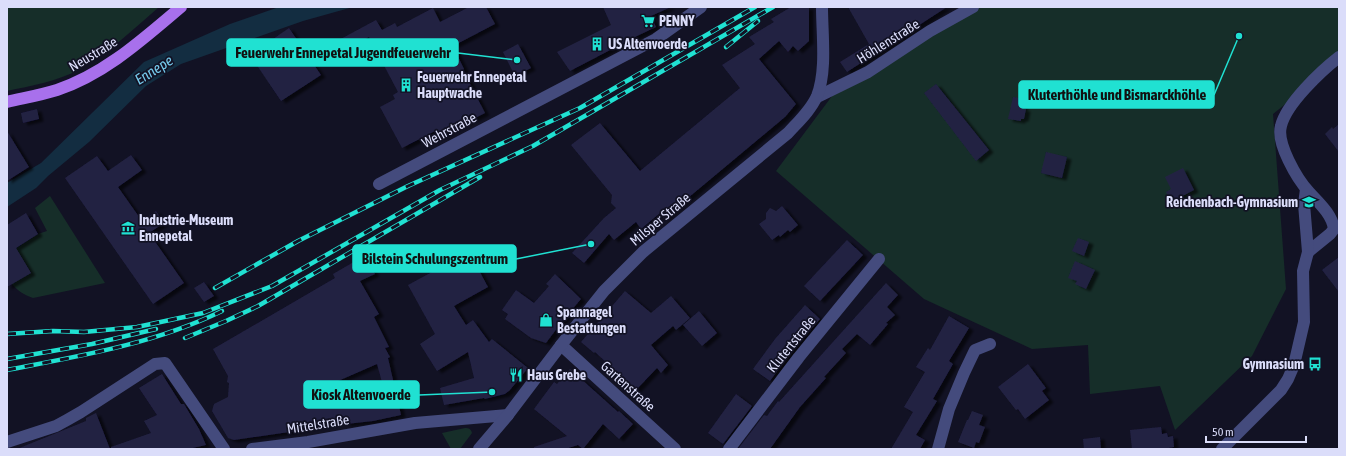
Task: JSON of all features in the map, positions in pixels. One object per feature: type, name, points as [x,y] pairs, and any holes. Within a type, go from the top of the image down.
[{"type":"main road","name":"Neustraße","points":[[7,102],[58,90],[96,72],[129,50],[181,7]]},
{"type":"street","name":"Wehrstraße","points":[[379,184],[656,39],[701,7]]},
{"type":"street","name":"Milsper Straße","points":[[480,449],[604,291],[643,252],[788,133],[804,115],[817,97],[823,67],[822,7]]},
{"type":"street","name":"Höhlenstraße","points":[[817,97],[868,72],[930,31],[973,7]]},
{"type":"street","points":[[1308,252],[1330,234],[1334,229],[1333,221],[1306,189],[1289,162],[1280,137],[1280,127],[1286,112],[1306,88],[1339,57]]},
{"type":"street","points":[[1222,449],[1281,390],[1288,380],[1294,365],[1304,322],[1303,271],[1308,252],[1304,204],[1306,189]]},
{"type":"street","name":"Klutertstraße","points":[[729,449],[799,357],[879,259]]},
{"type":"street","points":[[938,449],[949,409],[975,350],[990,344]]},
{"type":"street","name":"Gartenstraße","points":[[561,345],[675,449]]},
{"type":"street","points":[[7,442],[56,426],[86,409],[155,364],[165,363],[224,449]]},
{"type":"street","name":"Mittelstraße","points":[[252,449],[308,442],[414,423],[508,415]]},
{"type":"green space","points":[[7,7],[159,7],[111,48],[80,69],[54,80],[7,91]]},
{"type":"green space","points":[[973,7],[1339,7],[1339,61],[1273,114],[1286,289],[1252,356],[1175,430],[1160,386],[1090,394],[1088,345],[1032,349],[924,299],[776,171],[835,92]]},
{"type":"green space","points":[[50,196],[105,283],[33,298],[21,292],[12,284],[16,248],[38,234],[47,231],[35,208]]},
{"type":"green space","points":[[465,428],[470,429],[472,433],[460,449],[451,449],[442,433]]},
{"type":"water","name":"Ennepe","points":[[279,7],[353,7],[303,21],[181,64],[146,86],[89,142],[36,188],[7,207],[7,183],[41,163],[144,62],[230,24]]},
{"type":"building","points":[[469,7],[486,7],[495,24],[453,46],[464,69],[463,70],[485,113],[440,136],[437,130],[402,148],[380,107],[395,99],[393,95],[398,92],[369,37],[342,51],[337,41],[376,20],[382,30],[395,23],[397,27],[433,8],[440,22]]},
{"type":"building","name":"US Altenvoerde","points":[[603,7],[671,7],[651,16],[656,27],[570,71],[557,52],[611,25]]},
{"type":"building","points":[[791,7],[809,7],[809,41],[798,51],[793,46],[788,52],[779,41],[759,59],[796,104],[785,117],[664,218],[660,213],[641,229],[636,222],[614,240],[609,234],[584,263],[572,253],[604,218],[616,208],[611,203],[612,195],[571,145],[600,123],[640,171],[740,88],[722,65],[755,44],[749,37],[774,22],[771,19]]},
{"type":"building","points":[[848,7],[947,7],[847,72],[840,62],[869,44]]},
{"type":"building","points":[[289,28],[321,75],[281,101],[250,55]]},
{"type":"building","points":[[518,44],[531,68],[515,76],[503,52]]},
{"type":"building","points":[[936,84],[989,150],[976,161],[924,93]]},
{"type":"building","points":[[1013,97],[1025,99],[1023,109],[1026,109],[1024,119],[1021,119],[1021,121],[1008,119]]},
{"type":"building","points":[[37,109],[39,119],[23,123],[21,113]]},
{"type":"building","points":[[1339,124],[1339,152],[1325,134],[1332,127],[1333,129]]},
{"type":"building","points":[[7,131],[29,167],[7,181]]},
{"type":"building","points":[[1046,152],[1067,157],[1062,178],[1041,173]]},
{"type":"building","name":"Industrie-Museum Ennepetal","points":[[131,155],[142,170],[118,187],[142,221],[156,211],[164,223],[149,233],[184,283],[153,304],[65,178],[97,156],[108,171]]},
{"type":"building","points":[[1183,168],[1194,190],[1171,202],[1166,192],[1171,189],[1165,177]]},
{"type":"building","points":[[782,206],[798,225],[790,232],[788,230],[780,237],[779,235],[772,240],[759,224],[766,219],[766,213],[770,208],[776,211]]},
{"type":"building","points":[[26,213],[38,234],[16,248],[31,273],[7,287],[7,225]]},
{"type":"building","points":[[1078,238],[1089,242],[1084,256],[1072,251]]},
{"type":"building","points":[[847,240],[863,255],[820,301],[804,286]]},
{"type":"building","points":[[469,252],[488,287],[454,306],[466,325],[473,320],[489,342],[492,339],[528,368],[505,394],[485,399],[444,405],[440,388],[474,378],[468,352],[437,371],[420,344],[435,334],[408,285]]},
{"type":"building","points":[[364,256],[375,274],[360,281],[379,314],[374,317],[389,347],[385,348],[390,357],[388,358],[401,415],[373,421],[346,424],[345,418],[296,431],[234,440],[228,438],[212,411],[214,404],[228,397],[229,383],[227,382],[228,376],[213,349],[335,278],[333,274]],"holes":[[[377,364],[385,393],[376,395],[377,400],[347,402],[338,381]]]},
{"type":"building","points":[[1339,257],[1339,292],[1322,270]]},
{"type":"building","points":[[1075,261],[1095,270],[1086,289],[1075,284],[1077,281],[1068,278]]},
{"type":"building","points":[[555,274],[581,299],[546,343],[531,338],[505,319],[508,314],[502,310],[516,290],[534,303],[549,286],[546,284]]},
{"type":"building","points":[[204,282],[214,296],[204,302],[194,288]]},
{"type":"building","points":[[886,283],[898,295],[887,307],[895,315],[886,323],[888,324],[870,345],[857,334],[842,349],[846,353],[800,407],[770,449],[738,449],[764,415],[767,416],[778,401],[779,402]]},
{"type":"building","points":[[625,291],[651,313],[671,296],[690,318],[676,330],[673,326],[651,345],[668,365],[661,373],[657,368],[636,390],[595,352],[594,353],[581,342]]},
{"type":"building","points":[[805,305],[820,319],[791,352],[770,381],[753,369],[775,339]]},
{"type":"building","points":[[699,311],[717,333],[702,346],[683,325]]},
{"type":"building","points":[[949,316],[969,328],[949,361],[953,364],[933,399],[937,401],[916,435],[925,440],[920,449],[891,449],[913,412],[904,407],[925,372],[916,367],[928,348],[930,350]]},
{"type":"building","points":[[1028,364],[1046,388],[1042,391],[1049,400],[1025,419],[998,387]]},
{"type":"building","points":[[570,369],[633,424],[619,439],[603,424],[583,449],[578,445],[565,449],[534,449],[534,447],[567,436],[534,409],[554,382],[557,384]]},
{"type":"building","points":[[162,374],[181,404],[184,404],[199,429],[206,445],[188,449],[111,449],[111,447],[151,433],[144,421],[157,415],[139,388]]},
{"type":"building","points":[[736,394],[752,406],[723,444],[708,433]]},
{"type":"building","points":[[972,411],[983,415],[979,425],[985,427],[979,443],[976,442],[974,448],[958,442]]},
{"type":"building","points":[[96,413],[110,449],[17,449],[86,421],[86,418]]},
{"type":"building","points":[[1161,427],[1162,434],[1167,433],[1168,437],[1173,436],[1174,447],[1163,449],[1132,449],[1130,430]]},
{"type":"building","points":[[1100,437],[1101,449],[1084,449],[1083,439]]},
{"type":"railway","points":[[215,288],[298,241],[408,186],[580,108],[755,7]]},
{"type":"railway","points":[[7,334],[53,331],[84,332],[137,327],[203,313],[272,286],[440,190],[533,146],[773,7]]},
{"type":"railway","points":[[726,47],[758,21]]},
{"type":"railway","points":[[185,338],[258,306],[480,177]]},
{"type":"railway","points":[[7,370],[116,348],[170,332],[222,311]]},
{"type":"railway","points":[[7,359],[92,344],[156,329]]},
{"type":"place","name":"PENNY","points":[[648,21]]},
{"type":"place","name":"Kluterthöhle und Bismarckhöhle","points":[[1239,36]]},
{"type":"place","name":"US Altenvoerde","points":[[597,44]]},
{"type":"place","name":"Feuerwehr Ennepetal Jugendfeuerwehr","points":[[517,60]]},
{"type":"place","name":"Feuerwehr Ennepetal Hauptwache","points":[[406,85]]},
{"type":"place","name":"Reichenbach-Gymnasium","points":[[1309,202]]},
{"type":"place","name":"Industrie-Museum Ennepetal","points":[[128,228]]},
{"type":"place","name":"Bilstein Schulungszentrum","points":[[591,244]]},
{"type":"place","name":"Spannagel Bestattungen","points":[[546,320]]},
{"type":"place","name":"Gymnasium","points":[[1315,364]]},
{"type":"place","name":"Haus Grebe","points":[[516,375]]},
{"type":"place","name":"Kiosk Altenvoerde","points":[[492,392]]}]
